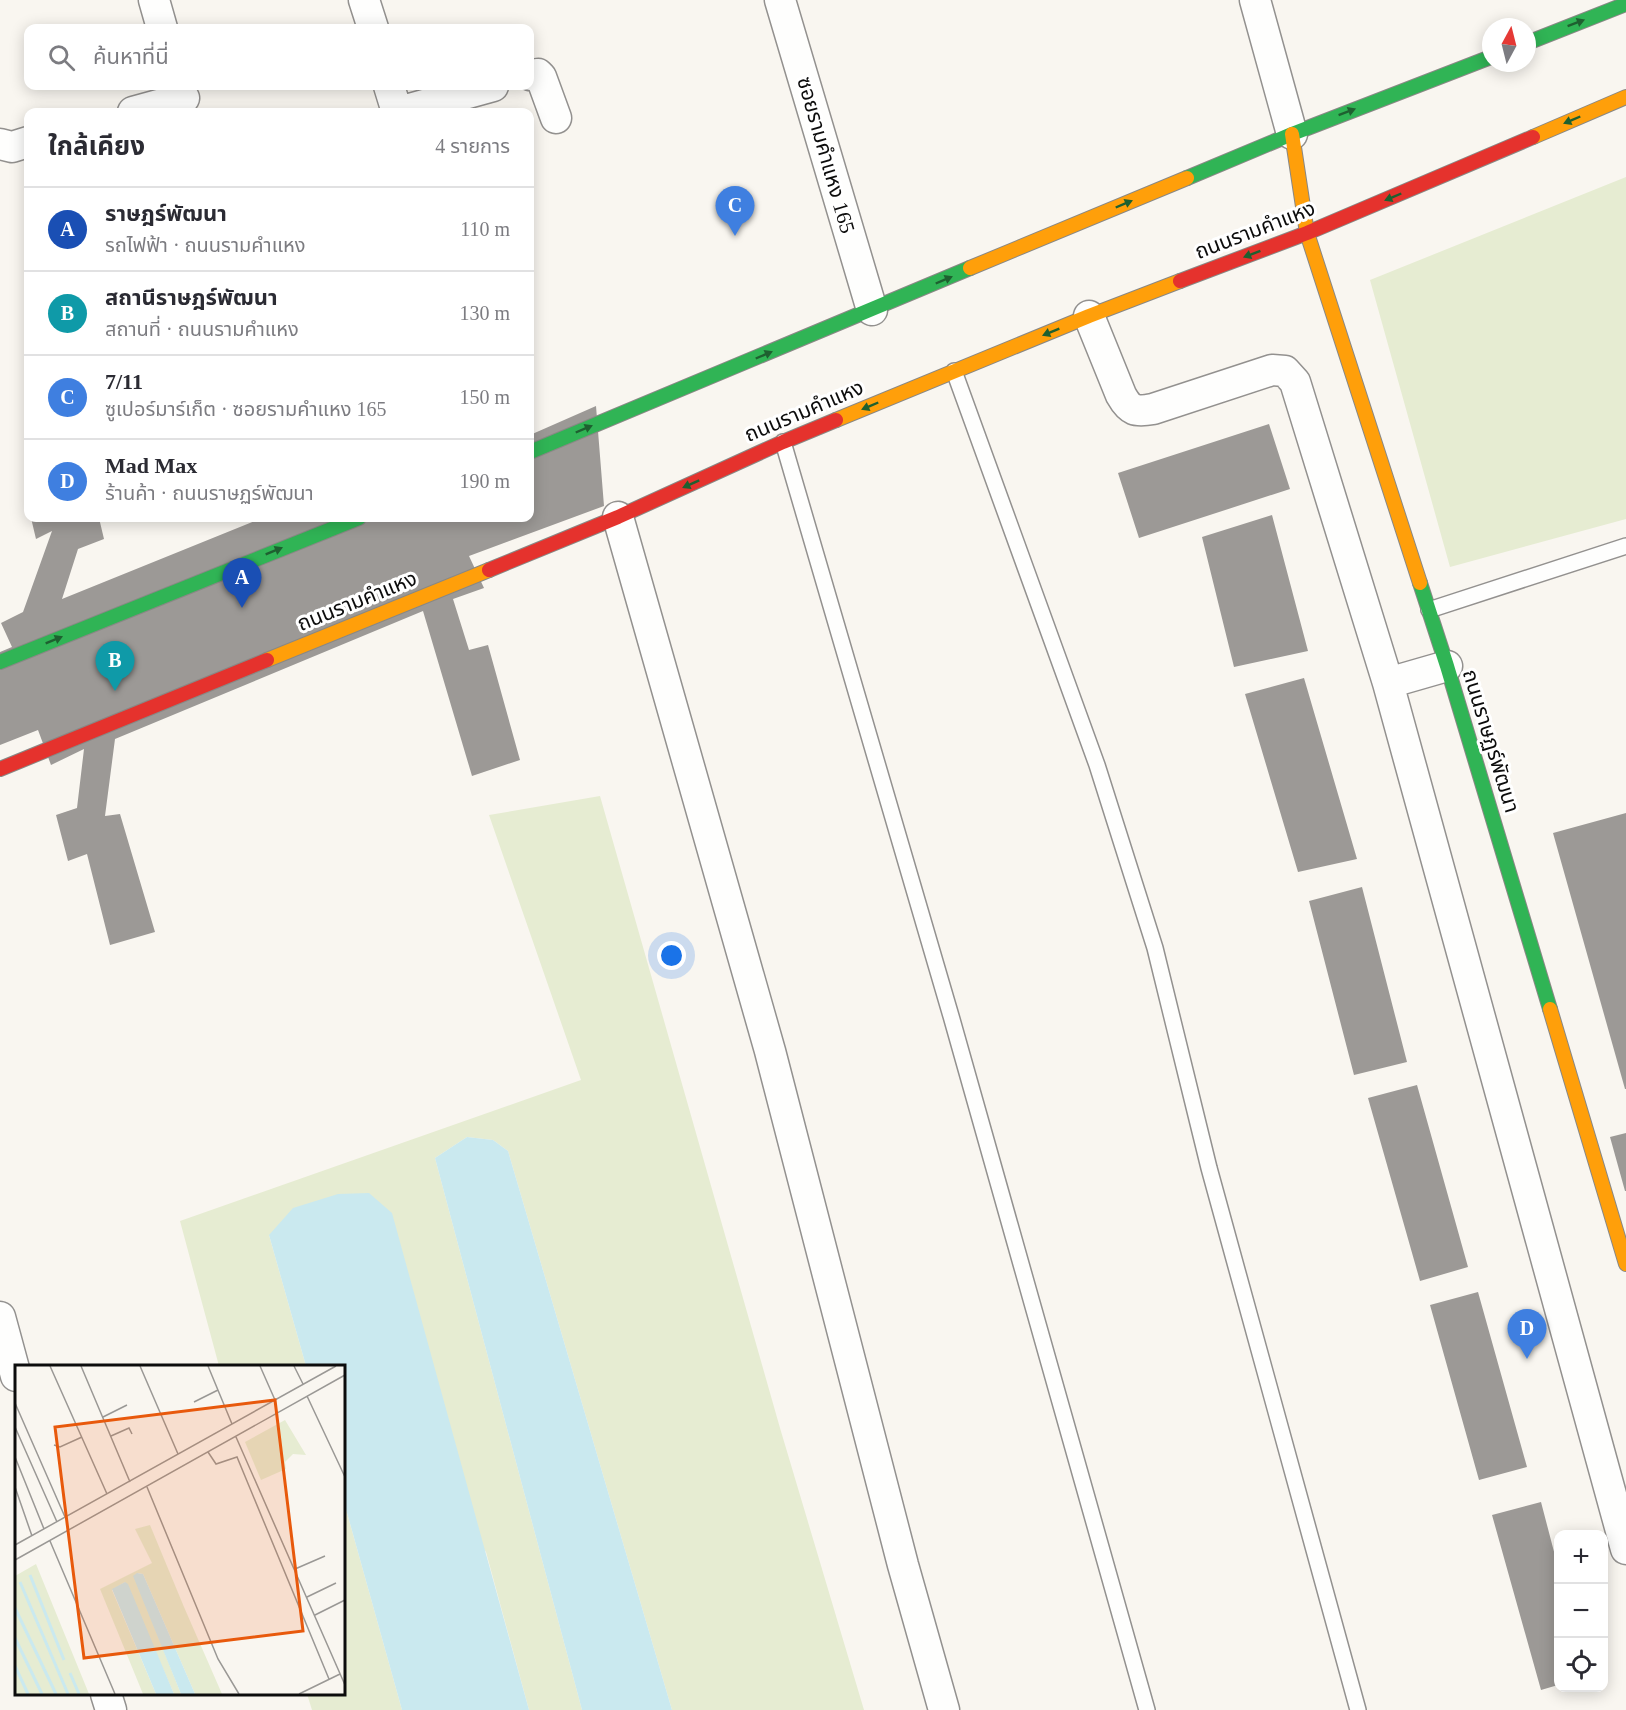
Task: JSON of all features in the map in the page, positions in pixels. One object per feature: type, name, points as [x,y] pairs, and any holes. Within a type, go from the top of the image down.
[{"type":"main road","points":[[1536,39],[1626,4]]},
{"type":"main road","points":[[534,450],[1292,134],[1482,60]]},
{"type":"main road","name":"ถนนรามคำแหง","points":[[0,769],[618,517],[783,442],[954,371],[1089,316],[1307,233],[1626,97]]},
{"type":"main road","name":"ถนนราษฏร์พัฒนา","points":[[1292,134],[1307,233],[1447,666],[1625,1255]]},
{"type":"main road","points":[[0,662],[310,526],[334,522]]},
{"type":"street","points":[[154,0],[161,24]]},
{"type":"street","points":[[364,0],[372,24]]},
{"type":"street","name":"ซอยรามคำแหง 165","points":[[780,0],[872,310]]},
{"type":"street","points":[[1255,0],[1292,134]]},
{"type":"street","points":[[534,74],[538,74],[541,77],[556,118]]},
{"type":"street","points":[[390,90],[397,108]]},
{"type":"street","points":[[413,108],[478,90]]},
{"type":"street","points":[[149,108],[184,99]]},
{"type":"street","points":[[0,144],[12,147],[24,143]]},
{"type":"street","points":[[1089,316],[1121,395],[1128,407],[1139,411],[1153,409],[1272,370],[1285,371],[1295,382],[1388,683],[1626,1549]]},
{"type":"street","points":[[618,517],[770,1051],[903,1565],[944,1710]]},
{"type":"street","points":[[1388,683],[1447,666]]},
{"type":"street","points":[[0,1317],[15,1372]]},
{"type":"street","points":[[106,1695],[111,1710]]},
{"type":"lane","points":[[954,371],[1097,765],[1155,948],[1209,1168],[1358,1710]]},
{"type":"lane","points":[[783,442],[951,1016],[1147,1710]]},
{"type":"lane","points":[[1429,610],[1626,546]]},
{"type":"green space","points":[[1626,177],[1626,519],[1450,567],[1370,280]]},
{"type":"green space","points":[[600,796],[780,1428],[864,1710],[672,1710],[508,1151],[493,1140],[467,1137],[435,1158],[582,1710],[529,1710],[486,1552],[269,1235],[306,1365],[219,1365],[180,1221],[581,1080],[489,815]]},
{"type":"green space","points":[[345,1506],[402,1710],[312,1710],[307,1695],[345,1695]]},
{"type":"water","points":[[467,1137],[493,1140],[508,1151],[672,1710],[582,1710],[435,1158]]},
{"type":"water","points":[[369,1193],[392,1213],[529,1710],[402,1710],[345,1506],[345,1365],[306,1365],[269,1235],[293,1208],[338,1194]]},
{"type":"building","points":[[596,406],[604,506],[469,556],[484,588],[453,599],[469,650],[488,645],[520,760],[472,776],[423,611],[115,739],[105,816],[120,814],[155,932],[110,945],[87,854],[68,861],[56,815],[77,808],[84,749],[51,765],[38,730],[0,745],[0,652],[12,647],[1,623],[23,612],[52,531],[36,539],[32,522],[100,522],[104,539],[78,549],[62,599],[252,522],[534,522],[534,433]]},
{"type":"building","points":[[1269,424],[1290,489],[1139,538],[1118,473]]},
{"type":"building","points":[[1272,515],[1308,651],[1234,667],[1202,537]]},
{"type":"building","points":[[1304,678],[1357,859],[1298,872],[1245,694]]},
{"type":"building","points":[[1626,813],[1626,1089],[1625,1089],[1553,833]]},
{"type":"building","points":[[1362,887],[1407,1062],[1354,1075],[1309,901]]},
{"type":"building","points":[[1417,1085],[1468,1267],[1420,1281],[1368,1098]]},
{"type":"building","points":[[1626,1133],[1626,1191],[1625,1191],[1610,1137]]},
{"type":"building","points":[[1478,1292],[1527,1467],[1479,1480],[1430,1305]]},
{"type":"building","points":[[1541,1502],[1554,1552],[1554,1686],[1541,1690],[1492,1515]]},
{"type":"traffic: fast","points":[[1536,39],[1626,4]]},
{"type":"traffic: fast","points":[[1187,178],[1292,134],[1482,60]]},
{"type":"traffic: fast","points":[[534,450],[970,268]]},
{"type":"traffic: fast","points":[[0,662],[349,522]]},
{"type":"traffic: fast","points":[[1420,583],[1550,1009]]},
{"type":"traffic: slow","points":[[1533,137],[1626,97]]},
{"type":"traffic: slow","points":[[1292,134],[1307,233]]},
{"type":"traffic: slow","points":[[970,268],[1187,178]]},
{"type":"traffic: slow","points":[[1307,233],[1420,583]]},
{"type":"traffic: slow","points":[[836,420],[1180,281]]},
{"type":"traffic: slow","points":[[267,660],[489,570]]},
{"type":"traffic: slow","points":[[1550,1009],[1626,1264]]},
{"type":"traffic: jam","points":[[1180,281],[1307,233],[1533,137]]},
{"type":"traffic: jam","points":[[489,570],[618,517],[836,420]]},
{"type":"traffic: jam","points":[[0,769],[267,660]]},
{"type":"place","name":"7/11","points":[[735,236]]},
{"type":"place","name":"ราษฎร์พัฒนา","points":[[242,608]]},
{"type":"place","name":"สถานีราษฎร์พัฒนา","points":[[115,691]]},
{"type":"place","name":"Mad Max","points":[[1527,1359]]}]
